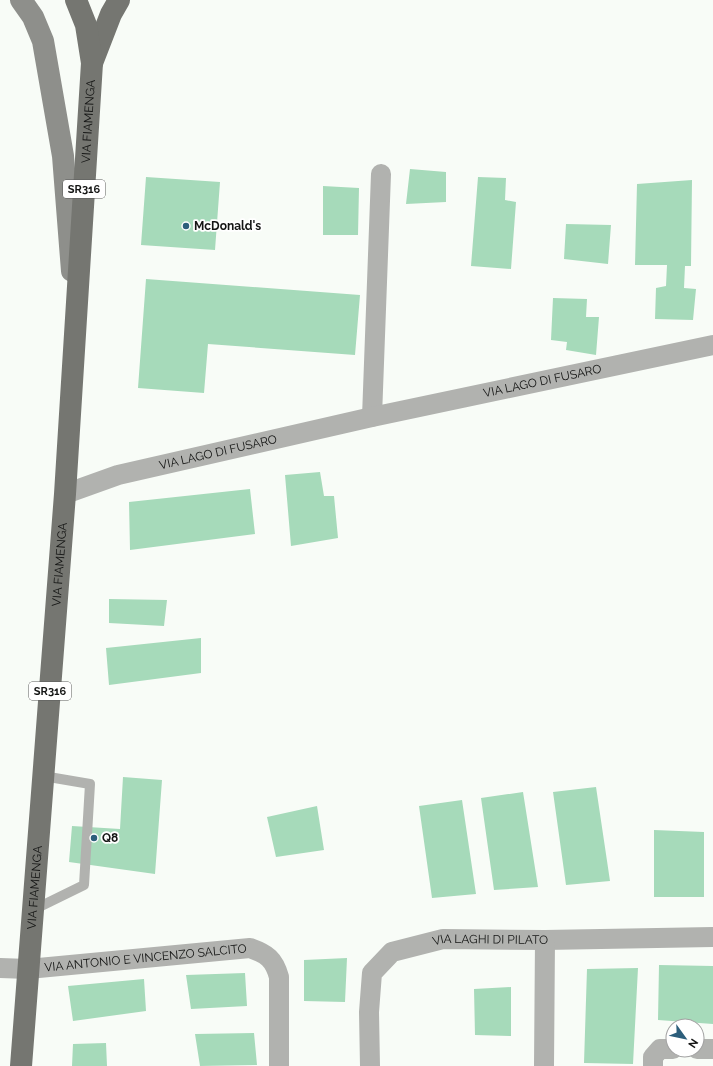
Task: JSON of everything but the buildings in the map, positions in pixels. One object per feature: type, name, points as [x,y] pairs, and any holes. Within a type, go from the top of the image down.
[{"type":"main road","points":[[22,0],[43,41],[62,148],[76,315]]},
{"type":"main road","name":"VIA FIAMENGA","points":[[21,1066],[65,494],[92,63],[86,25],[76,0]]},
{"type":"main road","name":"VIA FIAMENGA","points":[[92,63],[111,14],[119,0]]},
{"type":"street","points":[[372,417],[381,174]]},
{"type":"street","name":"VIA LAGO DI FUSARO","points":[[65,494],[118,475],[372,417],[713,345]]},
{"type":"street","name":"VIA LAGHI DI PILATO","points":[[370,1066],[369,1012],[372,973],[392,952],[443,939],[545,940],[713,937]]},
{"type":"street","points":[[544,1066],[545,940]]},
{"type":"street","name":"VIA ANTONIO E VINCENZO SALCITO","points":[[0,968],[28,969],[250,948],[265,953],[276,966],[279,978],[279,1066]]},
{"type":"street","points":[[653,1066],[653,1057],[660,1050],[665,1050]]},
{"type":"lane","points":[[33,910],[84,885],[90,784],[43,776]]},
{"type":"place","name":"McDonald's","points":[[186,226]]},
{"type":"place","name":"Q8","points":[[94,838]]}]
